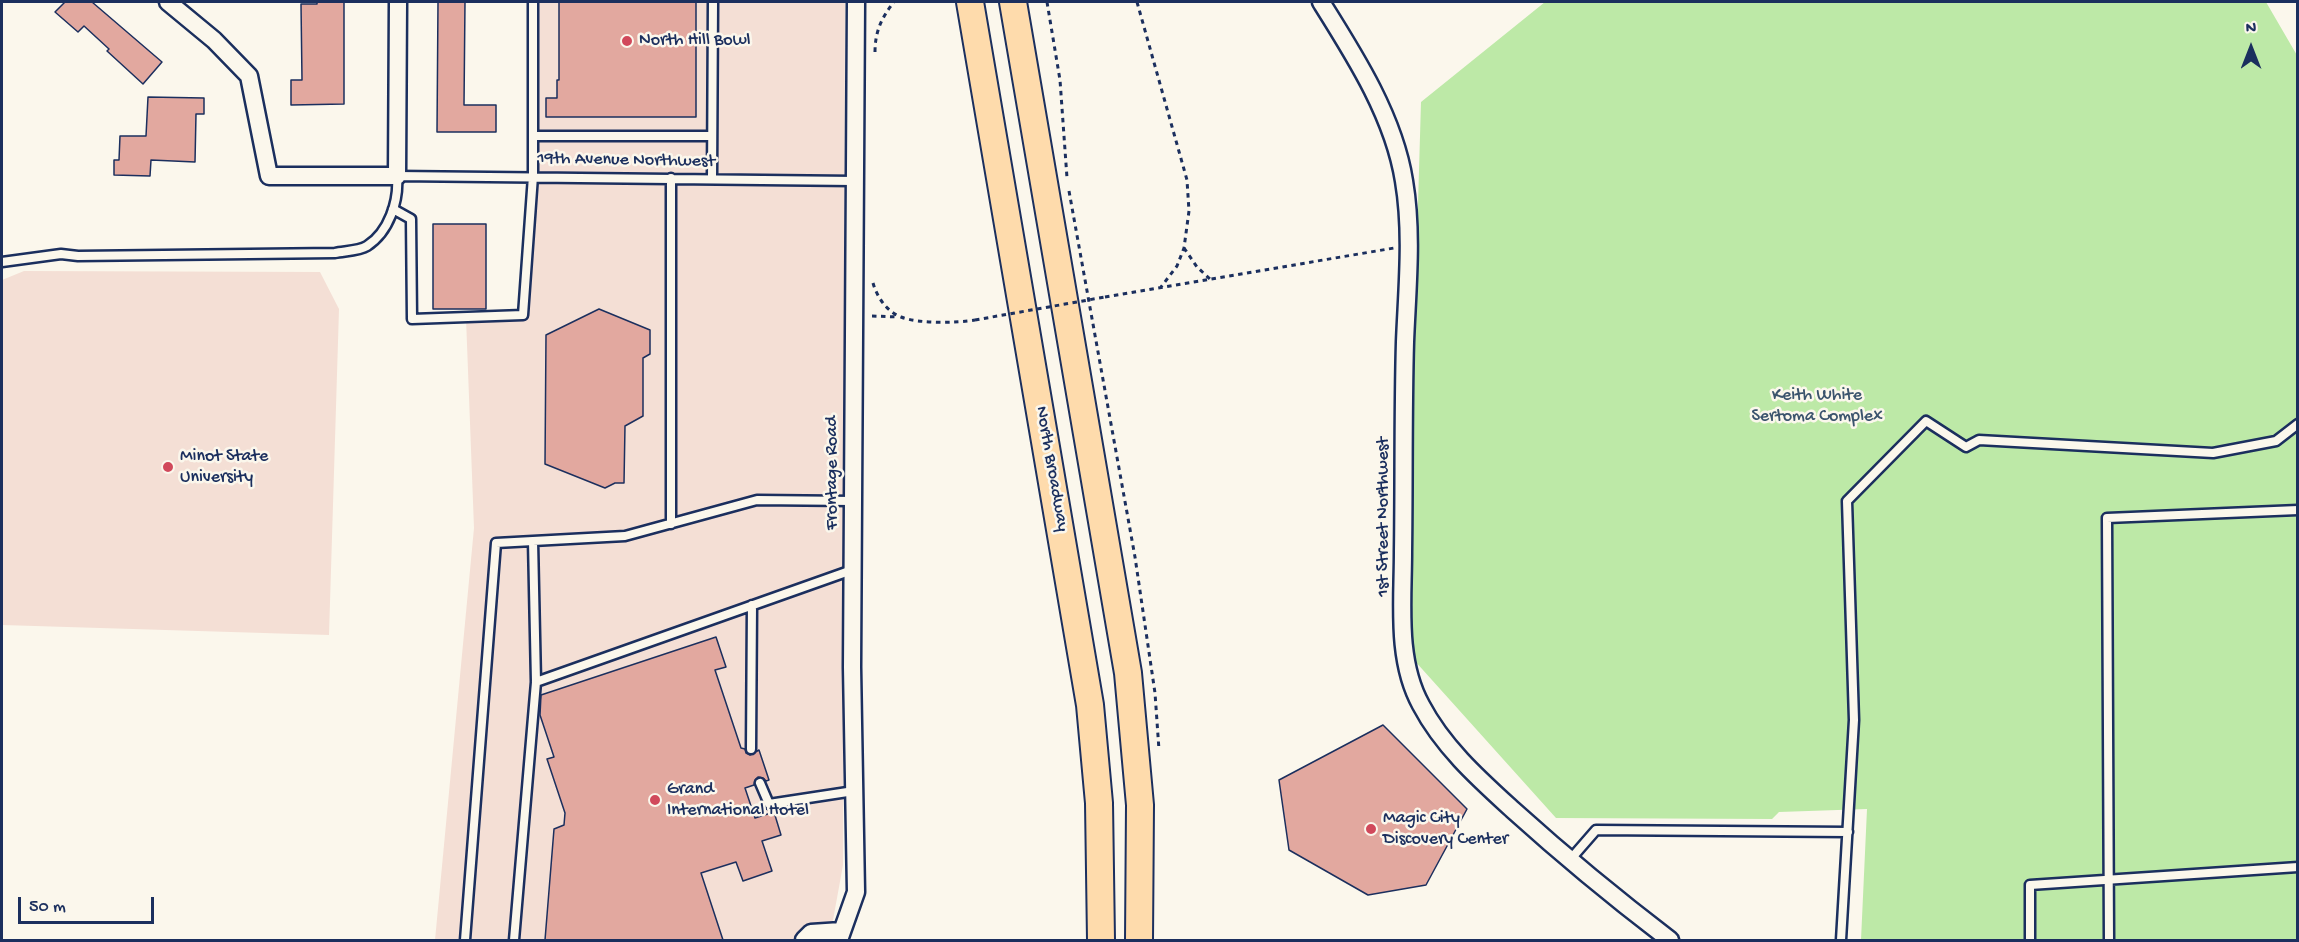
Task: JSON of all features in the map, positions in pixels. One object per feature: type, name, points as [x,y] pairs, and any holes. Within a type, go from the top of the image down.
[{"type":"main road","name":"North Broadway","points":[[970,2],[1087,683],[1099,803],[1101,940]]},
{"type":"main road","points":[[1013,2],[1130,684],[1140,805],[1139,940]]},
{"type":"street","points":[[168,2],[214,40],[249,76],[269,176],[398,176],[398,2]]},
{"type":"street","name":"Frontage Road","points":[[840,936],[856,892],[852,570],[856,2]]},
{"type":"street","name":"1st Street Northwest","points":[[1322,2],[1371,88],[1395,140],[1405,182],[1408,246],[1403,617],[1408,675],[1421,705],[1443,739],[1472,771],[1569,861],[1670,940]]},
{"type":"street","points":[[804,940],[811,933],[840,936]]},
{"type":"lane","points":[[393,209],[411,219],[412,319],[524,315],[533,176],[533,2]]},
{"type":"lane","points":[[712,179],[713,2]]},
{"type":"lane","points":[[533,136],[712,136]]},
{"type":"lane","name":"19th Avenue Northwest","points":[[398,176],[854,181]]},
{"type":"lane","points":[[2,262],[61,254],[78,256],[335,253],[366,247],[387,225],[399,192],[398,176]]},
{"type":"lane","points":[[671,178],[671,524]]},
{"type":"lane","points":[[1841,940],[1854,720],[1847,501],[1926,421],[1966,447],[1979,440],[2213,453],[2276,441],[2298,424]]},
{"type":"lane","points":[[465,940],[496,543],[625,536],[757,500],[853,501]]},
{"type":"lane","points":[[2109,940],[2107,518],[2298,510]]},
{"type":"lane","points":[[514,940],[536,682],[532,541]]},
{"type":"lane","points":[[536,682],[852,570]]},
{"type":"lane","points":[[751,749],[752,605]]},
{"type":"lane","points":[[760,783],[769,804],[854,791]]},
{"type":"lane","points":[[1569,861],[1596,830],[1848,832]]},
{"type":"lane","points":[[2030,940],[2030,885],[2298,867]]},
{"type":"path","points":[[875,60],[875,37],[882,16],[894,2]]},
{"type":"path","points":[[1137,2],[1187,180],[1189,212],[1184,248],[1177,266],[1160,288]]},
{"type":"path","points":[[854,316],[900,317],[954,324],[1408,246]]},
{"type":"path","points":[[1184,248],[1197,267],[1211,280]]},
{"type":"path","points":[[872,279],[878,298],[900,317]]},
{"type":"shaded area","points":[[534,2],[845,2],[843,865],[833,920],[818,940],[435,940],[474,528],[466,318],[523,315],[533,176]]},
{"type":"shaded area","name":"Minot State University","points":[[24,271],[320,272],[339,309],[329,635],[2,625],[2,280]]},
{"type":"green space","name":"Keith White Sertoma Complex","points":[[1545,2],[2266,2],[2298,57],[2297,940],[1861,940],[1867,809],[1779,812],[1772,819],[1556,818],[1405,650],[1421,102]]},
{"type":"building","points":[[65,2],[92,2],[162,62],[143,84],[84,26],[78,32],[55,12]]},
{"type":"building","points":[[317,2],[344,2],[344,104],[291,105],[291,80],[302,80],[301,4],[317,4]]},
{"type":"building","points":[[438,2],[465,2],[464,105],[496,105],[496,132],[437,132]]},
{"type":"building","name":"North Hill Bowl","points":[[559,2],[696,2],[696,117],[546,117],[546,98],[557,98]]},
{"type":"building","points":[[148,97],[204,98],[204,114],[196,114],[195,162],[151,160],[150,176],[114,175],[114,160],[119,160],[120,136],[146,136]]},
{"type":"building","points":[[433,224],[486,224],[486,309],[433,309]]},
{"type":"building","points":[[599,309],[650,330],[650,354],[643,358],[643,416],[625,426],[624,483],[615,483],[605,488],[545,464],[546,335]]},
{"type":"building","name":"Grand International Hotel","points":[[716,637],[726,667],[715,670],[741,748],[750,755],[759,750],[769,780],[758,777],[754,785],[745,788],[755,818],[774,812],[781,835],[762,841],[772,871],[743,881],[736,862],[701,873],[723,940],[545,940],[554,829],[564,825],[565,813],[547,759],[554,757],[540,715],[541,695]]},
{"type":"building","name":"Magic City Discovery Center","points":[[1383,725],[1467,809],[1426,885],[1368,895],[1289,850],[1279,780]]},
{"type":"place","name":"North Hill Bowl","points":[[627,41]]},
{"type":"place","name":"Minot State University","points":[[168,467]]},
{"type":"place","name":"Grand International Hotel","points":[[655,800]]},
{"type":"place","name":"Magic City Discovery Center","points":[[1371,829]]}]
